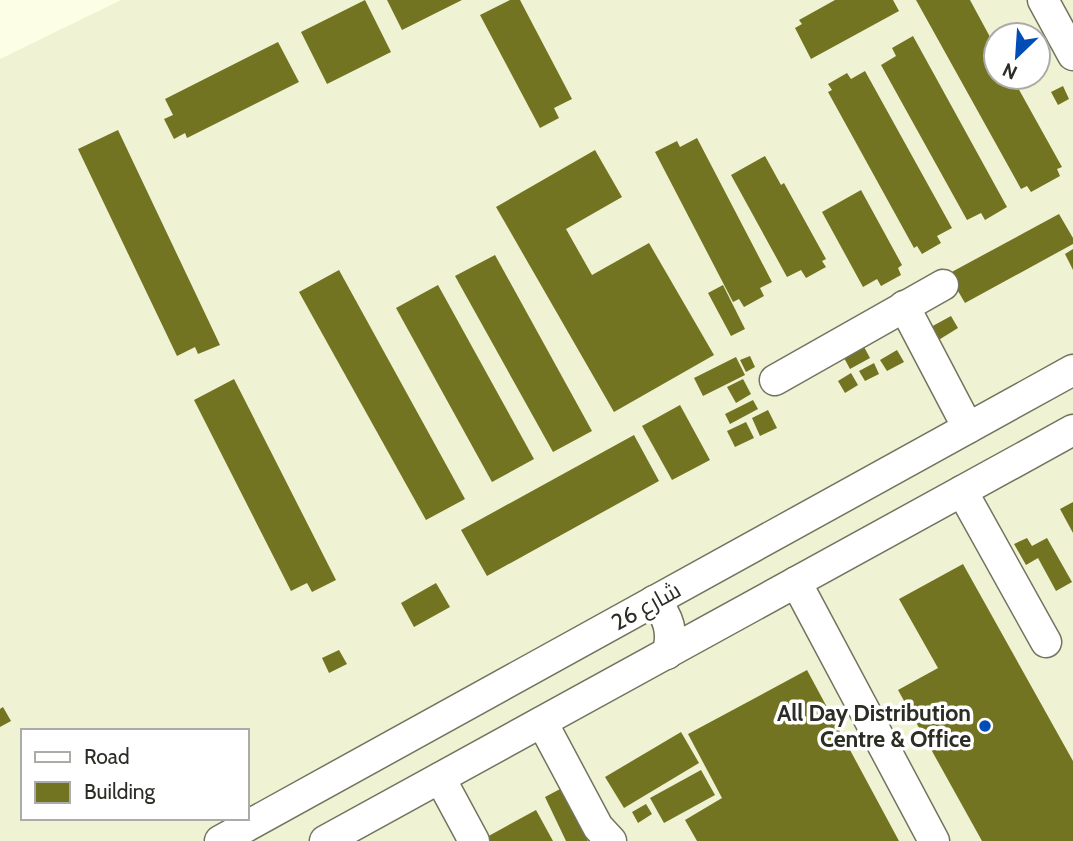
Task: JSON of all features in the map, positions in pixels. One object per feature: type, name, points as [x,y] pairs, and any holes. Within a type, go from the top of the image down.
[{"type":"street","points":[[1043,0],[1073,55]]},
{"type":"street","points":[[775,380],[943,285]]},
{"type":"street","points":[[904,306],[968,428]]},
{"type":"street","name":"شارع 26","points":[[220,841],[1073,370]]},
{"type":"street","points":[[325,841],[1073,430]]},
{"type":"street","points":[[962,491],[1046,642]]},
{"type":"street","points":[[796,582],[934,841]]},
{"type":"street","points":[[654,601],[670,625],[667,654]]},
{"type":"street","points":[[542,722],[598,827],[611,841]]},
{"type":"street","points":[[440,778],[474,841]]},
{"type":"shaded area","points":[[121,0],[1073,0],[1073,841],[0,841],[0,59]]},
{"type":"building","points":[[365,0],[391,52],[327,84],[301,32]]},
{"type":"building","points":[[387,0],[462,0],[402,30]]},
{"type":"building","points":[[510,0],[520,0],[572,99],[554,108],[559,118],[540,128],[480,15]]},
{"type":"building","points":[[835,0],[893,0],[899,11],[811,59],[795,28],[802,24],[799,20]]},
{"type":"building","points":[[916,0],[970,0],[982,22],[982,91],[1020,91],[1062,167],[1057,169],[1060,176],[1031,192],[1027,186],[1021,189]]},
{"type":"building","points":[[913,36],[1007,207],[985,220],[981,213],[967,220],[881,65],[896,56],[892,48]]},
{"type":"building","points":[[278,42],[299,82],[187,138],[185,133],[174,139],[164,119],[173,115],[165,99]]},
{"type":"building","points":[[865,71],[952,228],[937,236],[941,243],[922,254],[917,246],[914,248],[828,92],[832,90],[828,84],[847,73],[851,79]]},
{"type":"building","points":[[1063,86],[1069,99],[1058,105],[1051,92]]},
{"type":"building","points":[[118,130],[220,345],[198,354],[195,347],[177,356],[78,149]]},
{"type":"building","points":[[697,138],[772,282],[760,288],[764,296],[744,307],[739,299],[733,302],[655,152],[677,141],[680,147]]},
{"type":"building","points":[[595,150],[622,197],[566,229],[592,275],[649,243],[714,355],[614,412],[496,207]]},
{"type":"building","points":[[765,156],[781,185],[784,183],[826,259],[822,261],[826,267],[806,278],[801,270],[787,277],[731,175]]},
{"type":"building","points":[[861,190],[902,265],[898,268],[901,275],[881,286],[877,279],[863,287],[822,212]]},
{"type":"building","points":[[1059,214],[1073,238],[1073,244],[965,303],[948,274]]},
{"type":"building","points":[[1073,249],[1073,270],[1065,254]]},
{"type":"building","points":[[495,255],[592,431],[553,452],[455,276]]},
{"type":"building","points":[[339,270],[465,499],[426,520],[299,292]]},
{"type":"building","points":[[438,285],[534,459],[492,482],[396,308]]},
{"type":"building","points":[[723,285],[745,329],[731,336],[708,293]]},
{"type":"building","points":[[951,316],[958,328],[937,341],[929,328]]},
{"type":"building","points":[[863,345],[870,358],[850,369],[843,356]]},
{"type":"building","points":[[897,350],[904,362],[887,371],[880,360]]},
{"type":"building","points":[[750,356],[755,367],[746,372],[740,360]]},
{"type":"building","points":[[736,357],[745,375],[703,396],[694,378]]},
{"type":"building","points":[[874,363],[879,374],[865,381],[859,371]]},
{"type":"building","points":[[851,373],[858,385],[845,393],[838,381]]},
{"type":"building","points":[[234,379],[336,580],[312,592],[307,583],[291,591],[194,400]]},
{"type":"building","points":[[743,379],[751,394],[736,403],[727,387]]},
{"type":"building","points":[[753,400],[758,409],[730,424],[725,414]]},
{"type":"building","points":[[680,405],[710,460],[672,480],[642,426]]},
{"type":"building","points":[[768,410],[777,428],[760,436],[752,418]]},
{"type":"building","points":[[746,422],[754,438],[735,447],[727,431]]},
{"type":"building","points":[[634,435],[659,481],[487,576],[461,530]]},
{"type":"building","points":[[1073,502],[1073,533],[1060,509]]},
{"type":"building","points":[[1027,538],[1032,546],[1047,538],[1072,582],[1056,591],[1038,558],[1026,565],[1014,544]]},
{"type":"building","name":"All Day Distribution Centre & Office","points":[[963,564],[1073,761],[1073,841],[982,841],[898,690],[938,668],[899,599]]},
{"type":"building","points":[[436,583],[450,607],[414,627],[401,603]]},
{"type":"building","points":[[339,650],[347,664],[329,673],[322,658]]},
{"type":"building","points":[[807,670],[899,841],[697,841],[685,820],[722,798],[688,734]]},
{"type":"building","points":[[3,707],[11,721],[0,727],[0,709]]},
{"type":"building","points":[[681,732],[699,763],[624,808],[605,777]]},
{"type":"building","points":[[701,770],[715,795],[664,823],[650,798]]},
{"type":"building","points":[[562,788],[588,841],[566,841],[545,797]]},
{"type":"building","points":[[646,804],[652,814],[638,823],[632,812]]},
{"type":"building","points":[[536,810],[553,841],[486,841],[485,838]]},
{"type":"place","name":"All Day Distribution Centre & Office","points":[[985,726]]}]
